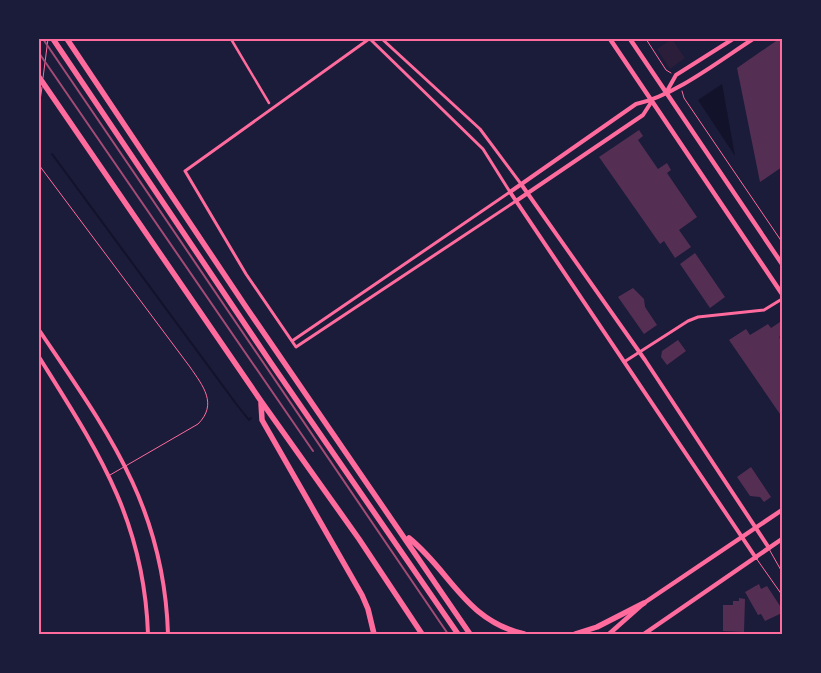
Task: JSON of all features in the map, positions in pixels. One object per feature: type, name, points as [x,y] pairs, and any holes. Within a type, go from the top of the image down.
[{"type":"highway","points":[[53,39],[271,363],[458,634]]},
{"type":"highway","points":[[68,39],[246,307],[470,634]]},
{"type":"highway","points":[[39,77],[261,401],[359,539],[422,634]]},
{"type":"highway","points":[[261,401],[262,420],[362,595],[371,617],[374,634]]},
{"type":"highway","points":[[403,534],[420,547],[473,608],[499,626],[524,634]]},
{"type":"highway","points":[[575,634],[597,627],[644,603]]},
{"type":"main road","points":[[610,39],[782,294]]},
{"type":"main road","points":[[630,39],[782,264]]},
{"type":"main road","points":[[609,634],[644,603],[782,510]]},
{"type":"main road","points":[[644,634],[782,539]]},
{"type":"street","points":[[231,39],[269,103]]},
{"type":"street","points":[[652,101],[644,115],[528,194],[516,201],[296,348],[246,274],[184,170],[372,39],[483,149],[516,201],[756,558]]},
{"type":"street","points":[[382,39],[480,129],[640,352],[769,548]]},
{"type":"street","points":[[667,92],[676,75],[733,39]]},
{"type":"street","points":[[292,341],[636,104],[652,101],[682,86],[753,39]]},
{"type":"street","points":[[624,362],[688,321],[698,317],[764,310],[782,299]]},
{"type":"street","points":[[39,330],[96,413],[126,467],[154,542],[163,586],[168,634]]},
{"type":"street","points":[[39,356],[91,439],[110,475],[135,544],[144,585],[148,634]]},
{"type":"lane","points":[[39,39],[39,44]]},
{"type":"lane","points":[[39,108],[48,39]]},
{"type":"lane","points":[[39,165],[204,388],[208,406],[204,418],[198,424],[110,475]]},
{"type":"lane","points":[[769,548],[782,572]]},
{"type":"lane","points":[[756,558],[782,595]]},
{"type":"path","points":[[646,39],[666,70],[670,72]]},
{"type":"path","points":[[684,95],[684,98],[782,242]]},
{"type":"shaded area","points":[[672,39],[685,58],[670,69],[657,49]]},
{"type":"shaded area","points":[[722,84],[735,156],[698,100]]},
{"type":"building","points":[[779,39],[782,39],[782,167],[760,182],[737,68]]},
{"type":"building","points":[[639,130],[643,136],[638,140],[658,169],[667,163],[671,170],[667,173],[697,217],[679,230],[691,247],[675,258],[664,241],[660,244],[599,157]]},
{"type":"building","points":[[695,253],[725,297],[710,308],[680,264]]},
{"type":"building","points":[[633,288],[644,299],[645,307],[657,325],[644,334],[618,297]]},
{"type":"building","points":[[780,322],[782,325],[782,335],[779,337],[782,341],[782,417],[729,340],[746,329],[750,335],[768,324],[771,328]]},
{"type":"building","points":[[678,340],[686,351],[667,365],[661,357],[662,351]]},
{"type":"building","points":[[751,467],[771,497],[764,502],[760,497],[750,496],[737,477]]},
{"type":"building","points":[[759,584],[761,589],[767,586],[782,609],[782,613],[765,621],[761,614],[758,615],[745,592]]},
{"type":"building","points":[[739,598],[745,599],[744,632],[723,631],[723,605],[733,605],[733,601],[739,601]]},
{"type":"waterway","points":[[52,154],[237,405],[249,420],[251,418]]},
{"type":"railway","points":[[43,39],[448,634]]},
{"type":"railway","points":[[39,53],[313,451]]}]
